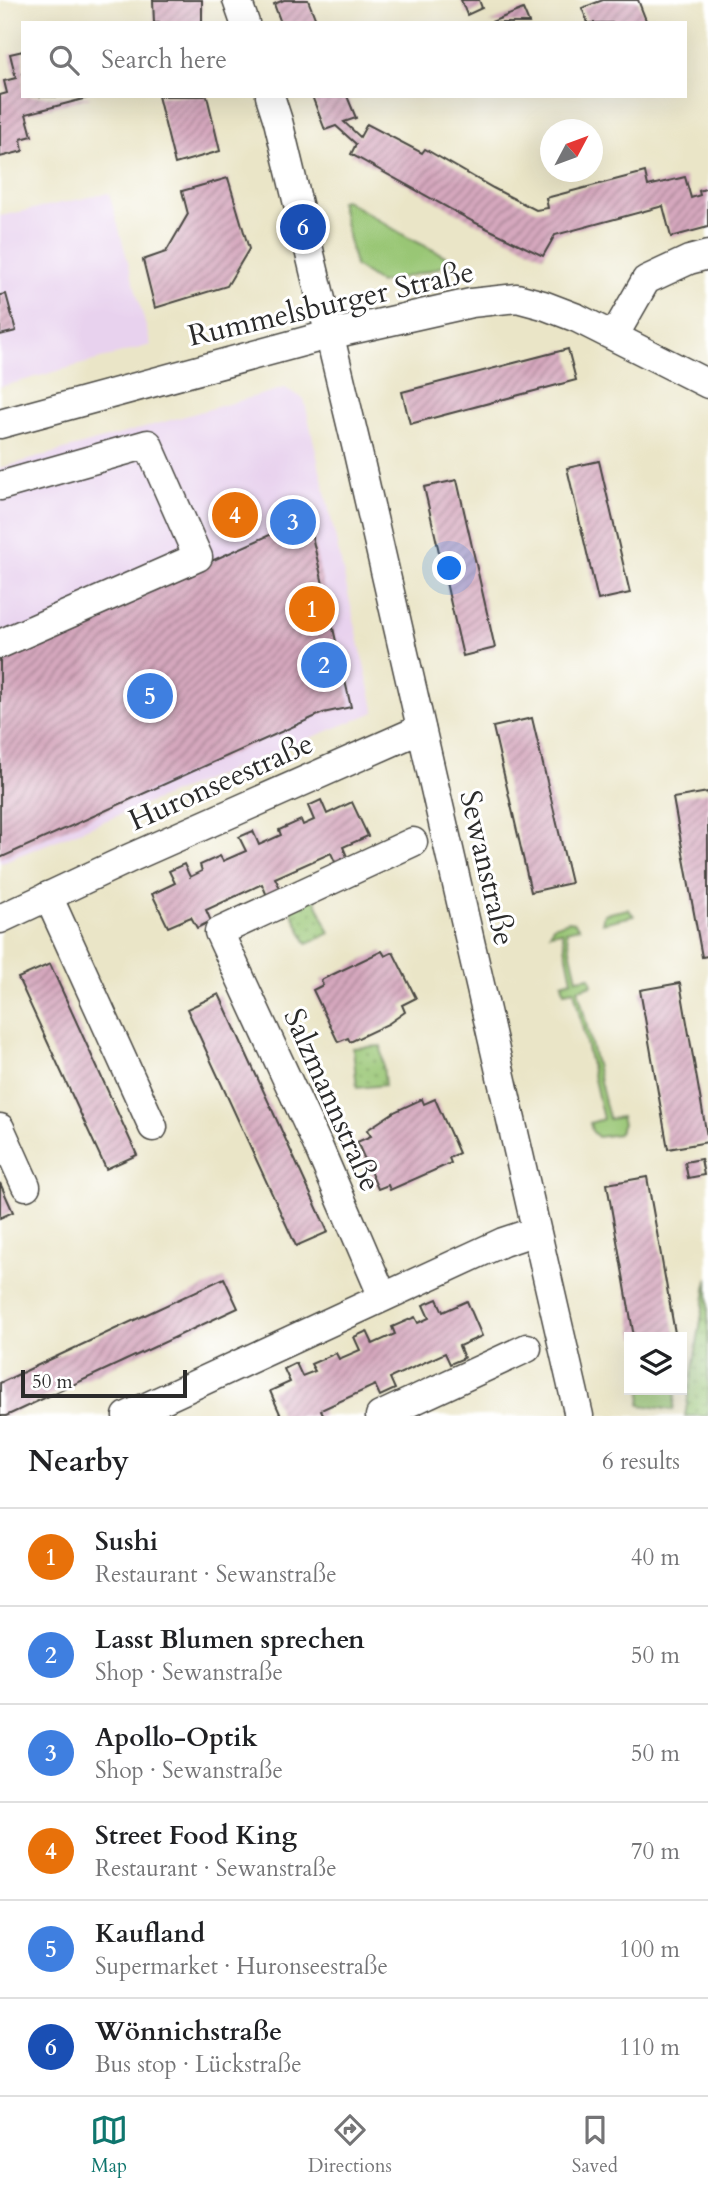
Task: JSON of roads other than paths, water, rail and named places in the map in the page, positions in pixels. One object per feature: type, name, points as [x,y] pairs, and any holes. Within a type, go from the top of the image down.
[{"type":"street","points":[[237,0],[244,21]]},
{"type":"street","name":"Sewanstraße","points":[[271,98],[421,729],[579,1416]]},
{"type":"street","points":[[614,336],[646,279],[689,260],[708,255]]},
{"type":"street","name":"Rummelsburger Straße","points":[[0,424],[328,335],[471,303],[517,298],[543,305],[614,336],[708,384]]},
{"type":"street","points":[[0,486],[148,444],[198,557],[0,645]]},
{"type":"street","name":"Huronseestraße","points":[[0,919],[421,729]]},
{"type":"street","name":"Salzmannstraße","points":[[383,1297],[318,1146],[219,932],[413,842]]},
{"type":"street","points":[[48,896],[153,1127]]},
{"type":"street","points":[[0,1128],[26,1186]]},
{"type":"street","points":[[127,1416],[168,1407],[383,1297],[503,1242],[536,1231]]},
{"type":"street","points":[[380,1416],[527,1348]]},
{"type":"place","name":"Wönnichstraße","points":[[303,227]]},
{"type":"place","name":"Street Food King","points":[[235,515]]},
{"type":"place","name":"Apollo-Optik","points":[[293,522]]},
{"type":"place","name":"Sushi","points":[[312,609]]},
{"type":"place","name":"Lasst Blumen sprechen","points":[[324,665]]},
{"type":"place","name":"Kaufland","points":[[150,696]]}]
